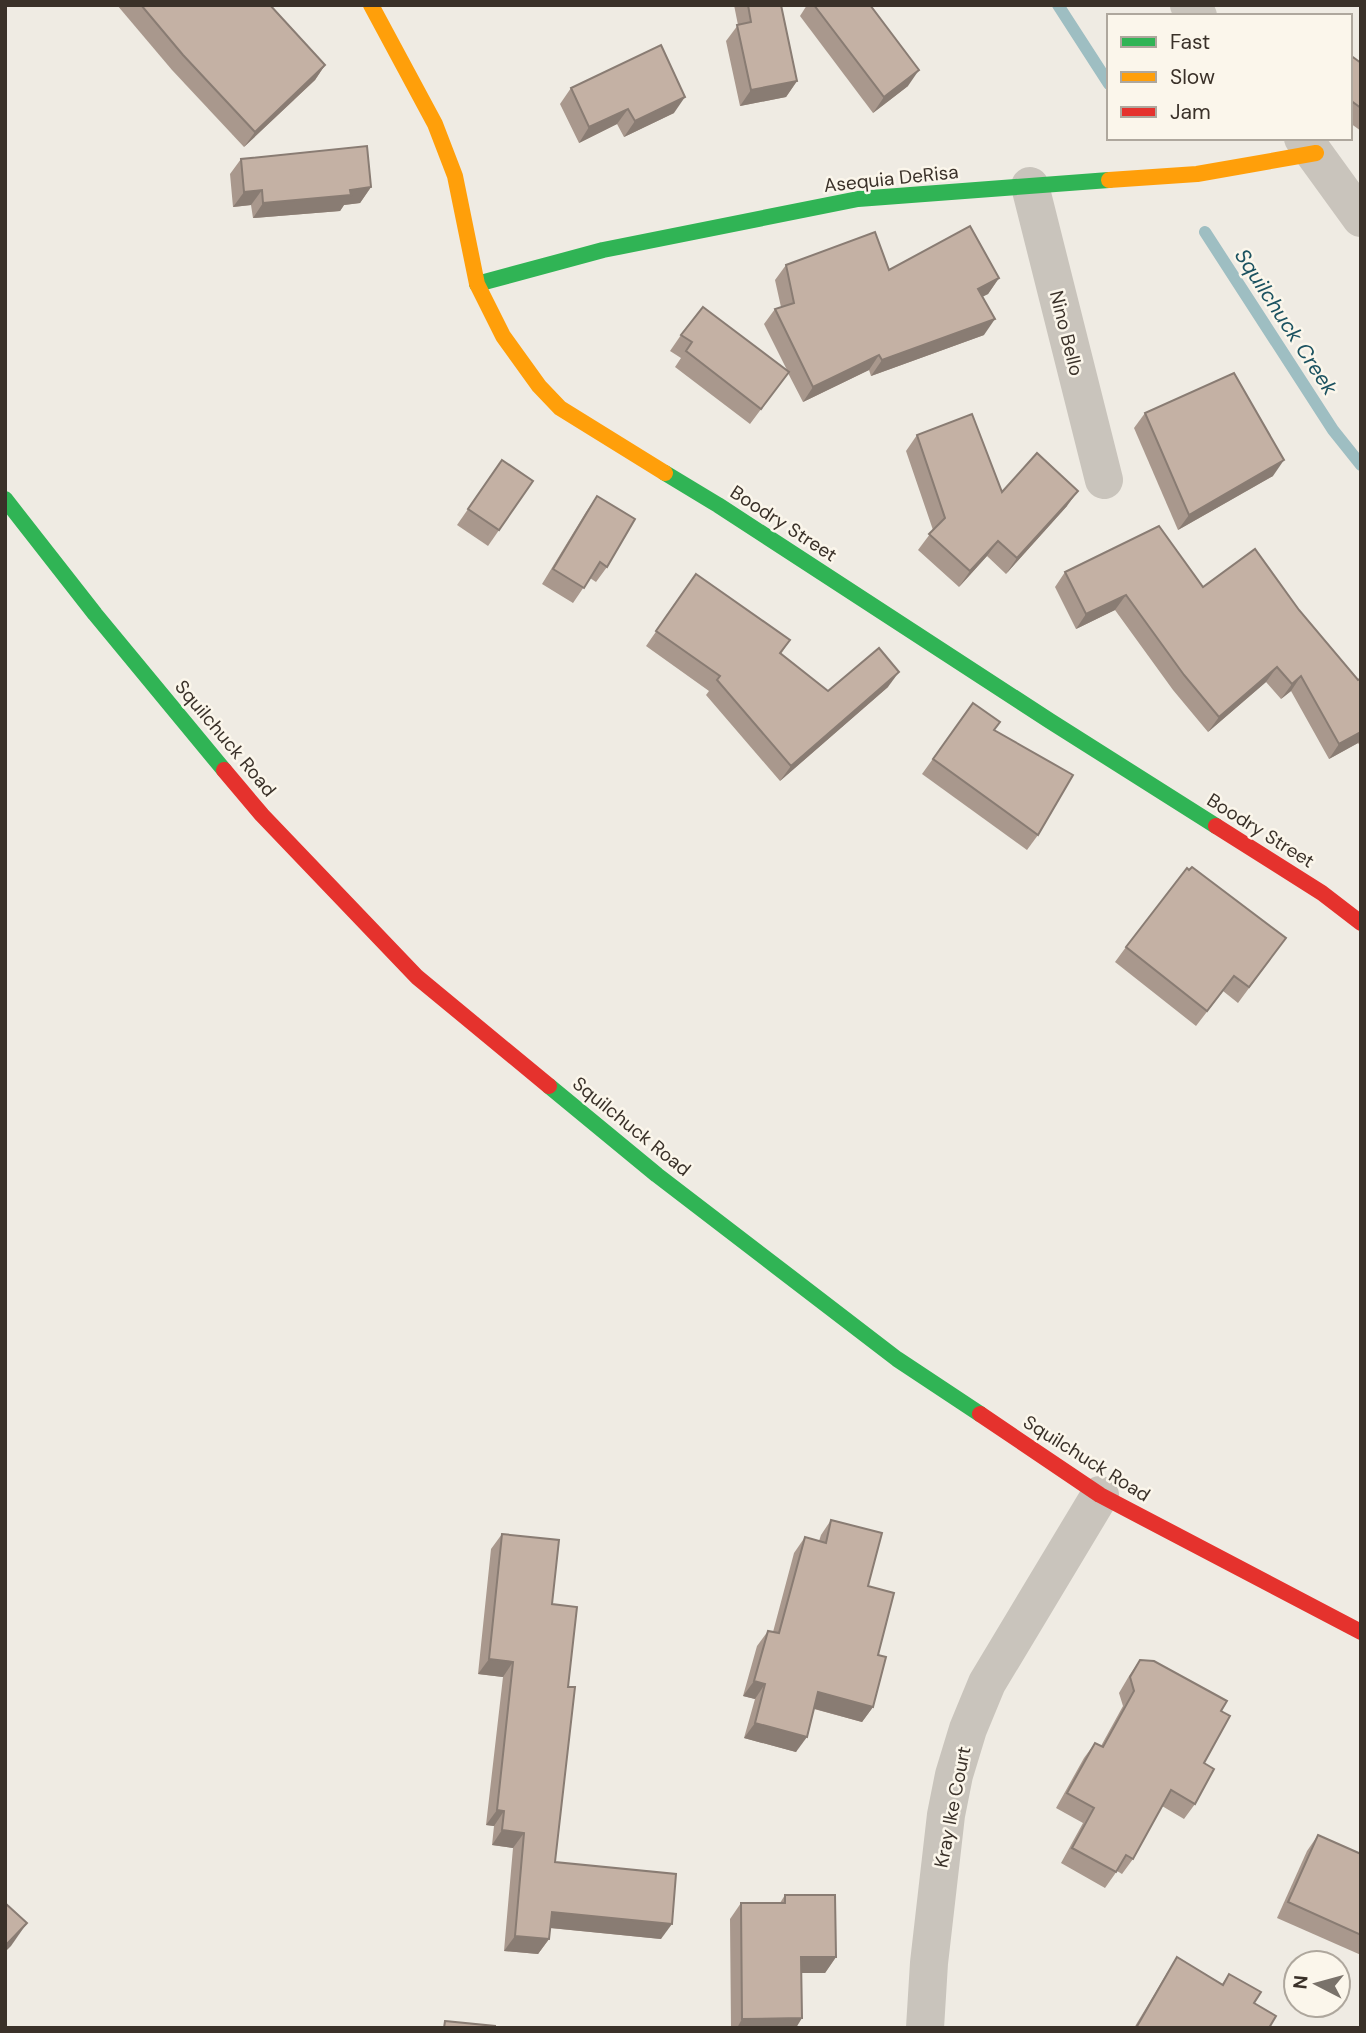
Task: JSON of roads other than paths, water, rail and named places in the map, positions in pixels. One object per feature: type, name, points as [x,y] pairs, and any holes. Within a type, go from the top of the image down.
[{"type":"street","name":"Boodry Street","points":[[370,5],[435,124],[455,176],[477,284],[503,336],[539,386],[560,408],[718,505],[1050,722],[1322,893],[1361,923]]},
{"type":"street","name":"Asequia DeRisa","points":[[477,284],[603,250],[858,199],[1197,174],[1309,146]]},
{"type":"street","points":[[1309,146],[1361,218]]},
{"type":"street","name":"Nino Bello","points":[[1030,186],[1104,480]]},
{"type":"street","name":"Squilchuck Road","points":[[5,499],[95,614],[262,815],[417,977],[657,1175],[897,1359],[1100,1494],[1361,1632]]},
{"type":"street","name":"Kray Ike Court","points":[[925,2028],[929,1963],[946,1815],[954,1775],[968,1729],[987,1684],[1100,1494]]},
{"type":"waterway","name":"Squilchuck Creek","points":[[1058,5],[1107,81]]},
{"type":"waterway","name":"Squilchuck Creek","points":[[1205,232],[1333,430],[1361,465]]}]
